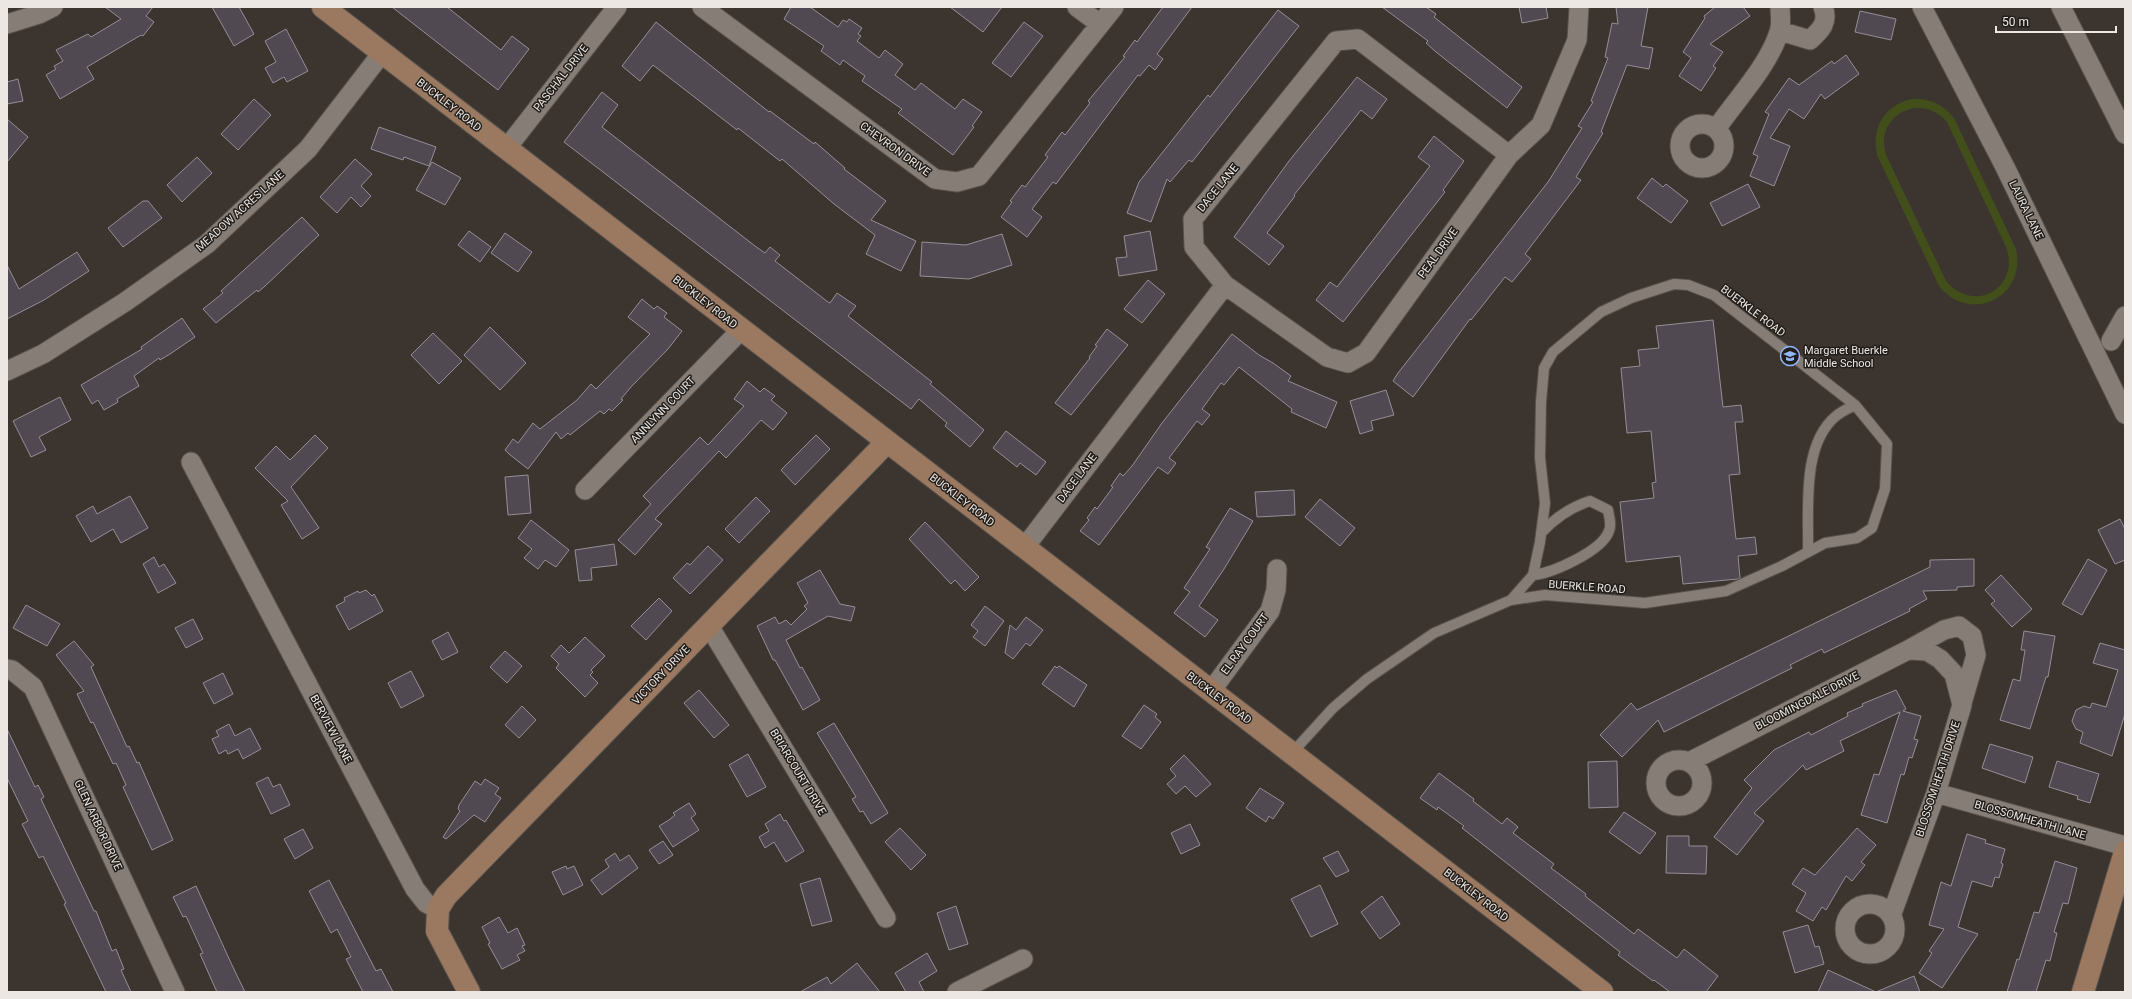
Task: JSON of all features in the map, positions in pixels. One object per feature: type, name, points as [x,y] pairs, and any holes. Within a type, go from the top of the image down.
[{"type":"street","points":[[7,24],[39,14],[53,7]]},
{"type":"street","name":"BUCKLEY ROAD","points":[[323,7],[1602,992]]},
{"type":"street","name":"PASCHAL DRIVE","points":[[506,149],[616,7]]},
{"type":"street","name":"CHEVRON DRIVE","points":[[702,7],[935,179],[957,182],[979,176],[1114,7]]},
{"type":"street","points":[[1077,7],[1100,24]]},
{"type":"street","name":"PEAL DRIVE","points":[[1225,285],[1327,356],[1348,363],[1366,353],[1509,155],[1541,125],[1577,40],[1580,7]]},
{"type":"street","points":[[1716,129],[1756,76],[1780,31],[1780,7]]},
{"type":"street","points":[[1780,31],[1810,40],[1822,28],[1826,16],[1823,7]]},
{"type":"street","name":"LAURA LANE","points":[[1922,7],[2005,167],[2125,414]]},
{"type":"street","points":[[2061,7],[2125,134]]},
{"type":"street","name":"DACE LANE","points":[[1024,548],[1225,285],[1194,247],[1193,219],[1336,41],[1358,39],[1509,155]]},
{"type":"street","name":"MEADOW ACRES LANE","points":[[7,371],[43,354],[125,302],[207,244],[308,149],[382,53]]},
{"type":"street","points":[[2111,341],[2125,316]]},
{"type":"street","name":"ANNLYNN COURT","points":[[586,490],[741,330]]},
{"type":"street","name":"VICTORY DRIVE","points":[[438,909],[446,896],[886,442]]},
{"type":"street","name":"BERVIEW LANE","points":[[191,462],[415,889],[426,903],[438,909]]},
{"type":"street","name":"EL RAY COURT","points":[[1211,691],[1270,611],[1276,590],[1277,570]]},
{"type":"street","name":"BRIARCOURT DRIVE","points":[[709,626],[886,918]]},
{"type":"street","name":"BLOOMINGDALE DRIVE","points":[[1689,762],[1908,650],[1944,630],[1959,626],[1972,636],[1976,655],[1962,705]]},
{"type":"street","points":[[1908,650],[1927,651],[1940,659],[1954,674],[1962,705]]},
{"type":"street","name":"GLEN ARBOR DRIVE","points":[[7,669],[12,670],[33,687],[175,992]]},
{"type":"street","name":"BLOSSOM HEATH DRIVE","points":[[1891,916],[1936,794],[1962,705]]},
{"type":"street","name":"BLOSSOMHEATH LANE","points":[[1936,794],[2125,846]]},
{"type":"street","points":[[2083,992],[2125,852]]},
{"type":"street","points":[[438,909],[437,931],[468,992]]},
{"type":"street","points":[[957,992],[1023,959]]},
{"type":"lane","name":"BUERKLE ROAD","points":[[1292,753],[1333,708],[1367,679],[1434,633],[1511,600],[1545,595],[1645,603],[1726,591],[1825,543],[1857,538],[1872,528],[1885,489],[1886,444],[1855,405],[1714,295],[1688,285],[1674,284],[1631,298],[1601,312],[1553,352],[1544,368],[1541,402],[1540,458],[1545,503],[1541,533],[1533,575],[1511,600]]},
{"type":"lane","points":[[1808,552],[1813,452],[1825,428],[1836,415],[1855,405]]},
{"type":"lane","points":[[1533,575],[1546,574],[1602,544],[1610,531],[1608,510],[1590,501],[1578,505],[1560,516],[1541,533]]},
{"type":"green space","points":[[1912,99],[1930,101],[1941,106],[1954,118],[2016,249],[2017,266],[2013,281],[2005,292],[1993,300],[1980,304],[1966,303],[1952,298],[1939,286],[1877,155],[1876,135],[1878,127],[1887,112],[1902,102]],"holes":[[[1914,108],[1923,108],[1932,111],[1940,115],[1947,122],[2006,247],[2009,261],[2007,274],[2001,284],[1992,292],[1981,296],[1969,296],[1957,291],[1946,281],[1887,157],[1884,140],[1888,126],[1898,115]]]},
{"type":"building","points":[[105,7],[153,7],[146,16],[154,22],[143,36],[141,35],[87,67],[94,79],[60,99],[46,75],[56,69],[54,66],[63,61],[56,50],[88,34],[91,37],[121,19]]},
{"type":"building","points":[[212,7],[239,7],[254,34],[234,46]]},
{"type":"building","points":[[392,7],[447,7],[501,50],[512,36],[529,49],[498,90]]},
{"type":"building","points":[[791,7],[810,7],[838,27],[843,20],[847,22],[849,19],[862,28],[858,34],[861,36],[857,41],[879,58],[885,50],[903,64],[895,75],[915,90],[921,83],[955,109],[963,99],[982,112],[972,126],[974,127],[953,155],[898,113],[902,109],[862,81],[865,76],[843,60],[840,65],[821,51],[824,46],[784,19]]},
{"type":"building","points":[[950,7],[1002,7],[983,32]]},
{"type":"building","points":[[1163,7],[1192,7],[1157,54],[1163,59],[1155,70],[1149,65],[1140,76],[1138,75],[1056,184],[1053,182],[1032,209],[1042,217],[1027,237],[1001,217],[1012,202],[1010,201],[1022,185],[1025,187],[1048,157],[1045,155],[1062,132],[1065,135],[1090,103],[1088,101],[1125,57],[1123,56],[1135,40],[1137,42]]},
{"type":"building","points":[[1382,7],[1426,7],[1436,14],[1434,17],[1522,87],[1507,108],[1436,52],[1426,43],[1428,41]]},
{"type":"building","points":[[1519,7],[1546,7],[1548,18],[1522,23]]},
{"type":"building","points":[[1616,7],[1648,7],[1641,46],[1653,48],[1649,69],[1627,65],[1601,132],[1603,133],[1576,177],[1581,180],[1525,254],[1531,259],[1512,282],[1505,277],[1471,320],[1470,319],[1413,397],[1393,381],[1398,373],[1548,182],[1582,128],[1578,126],[1593,102],[1591,101],[1608,58],[1605,57],[1612,23],[1618,24]]},
{"type":"building","points":[[1715,7],[1743,7],[1750,16],[1710,44],[1723,52],[1713,66],[1716,68],[1701,91],[1679,76],[1691,58],[1683,52],[1705,18],[1704,16]]},
{"type":"building","points":[[1278,10],[1299,26],[1192,162],[1189,160],[1170,182],[1167,179],[1151,222],[1127,213],[1139,182],[1208,95],[1210,97]]},
{"type":"building","points":[[1860,11],[1896,19],[1891,40],[1855,32]]},
{"type":"building","points":[[656,22],[769,112],[770,111],[814,144],[815,142],[845,168],[844,169],[886,201],[871,220],[916,241],[901,271],[866,254],[875,235],[834,204],[782,159],[780,161],[738,128],[737,130],[653,65],[640,81],[622,66]]},
{"type":"building","points":[[1024,22],[1043,36],[1011,77],[992,63]]},
{"type":"building","points":[[286,29],[308,71],[287,82],[284,77],[273,83],[265,68],[276,62],[265,41]]},
{"type":"building","points":[[1846,55],[1859,74],[1825,99],[1821,94],[1804,119],[1789,109],[1770,138],[1790,146],[1774,186],[1750,176],[1758,156],[1753,154],[1769,114],[1765,112],[1789,78],[1799,85],[1832,61],[1834,64]]},
{"type":"building","points":[[1357,77],[1387,99],[1372,119],[1361,110],[1294,195],[1295,196],[1267,233],[1284,246],[1269,265],[1234,237],[1289,161]]},
{"type":"building","points":[[18,79],[23,101],[7,104],[7,82]]},
{"type":"building","points":[[602,92],[618,105],[602,127],[755,246],[765,253],[770,247],[780,255],[775,261],[828,302],[830,303],[837,293],[856,306],[848,316],[932,382],[930,384],[984,430],[970,447],[945,426],[947,423],[919,399],[911,409],[564,142]]},
{"type":"building","points":[[254,99],[271,115],[238,150],[221,134]]},
{"type":"building","points":[[7,119],[28,137],[7,162]]},
{"type":"building","points":[[379,127],[436,147],[429,166],[404,157],[403,160],[371,149]]},
{"type":"building","points":[[1434,136],[1464,161],[1443,190],[1445,192],[1343,322],[1316,300],[1330,282],[1337,287],[1430,166],[1418,157]]},
{"type":"building","points":[[197,157],[212,173],[182,202],[167,185]]},
{"type":"building","points":[[355,159],[372,174],[361,186],[371,196],[361,207],[351,197],[337,213],[320,197]]},
{"type":"building","points":[[432,162],[461,178],[445,205],[416,190]]},
{"type":"building","points":[[1652,178],[1663,187],[1666,184],[1688,201],[1671,223],[1637,198]]},
{"type":"building","points":[[1748,184],[1760,207],[1722,226],[1710,203]]},
{"type":"building","points":[[143,201],[148,201],[162,218],[123,247],[108,228]]},
{"type":"building","points":[[302,217],[319,235],[264,287],[258,292],[257,290],[216,323],[203,309],[223,293],[221,291]]},
{"type":"building","points":[[469,231],[491,247],[480,262],[458,245]]},
{"type":"building","points":[[1150,231],[1157,270],[1119,276],[1116,258],[1127,257],[1124,236]]},
{"type":"building","points":[[505,233],[532,252],[518,272],[491,253]]},
{"type":"building","points":[[1002,234],[1012,265],[969,279],[920,276],[922,242],[966,245]]},
{"type":"building","points":[[77,252],[89,271],[44,300],[7,319],[7,265],[19,289]]},
{"type":"building","points":[[1148,280],[1165,294],[1142,323],[1124,309]]},
{"type":"building","points":[[642,299],[654,309],[657,306],[667,313],[664,317],[682,331],[668,349],[631,387],[621,399],[623,400],[612,411],[609,409],[604,414],[600,411],[570,435],[568,433],[561,439],[556,432],[528,469],[505,450],[513,439],[518,443],[533,423],[540,429],[577,400],[591,384],[596,389],[650,334],[628,317]]},
{"type":"building","points":[[182,318],[195,337],[160,360],[159,358],[134,376],[139,386],[117,399],[118,402],[104,410],[98,400],[92,404],[81,385],[142,349],[141,347]]},
{"type":"building","points":[[1713,320],[1723,407],[1741,405],[1743,422],[1735,422],[1740,474],[1729,475],[1736,539],[1755,537],[1757,554],[1738,556],[1740,578],[1738,579],[1683,584],[1680,556],[1626,562],[1620,502],[1654,498],[1652,483],[1656,482],[1651,431],[1627,433],[1621,368],[1640,366],[1638,350],[1659,348],[1656,326]]},
{"type":"building","points":[[490,327],[526,363],[500,390],[464,355]]},
{"type":"building","points":[[1107,329],[1128,345],[1071,415],[1055,403],[1090,358],[1089,357],[1097,346],[1095,345]]},
{"type":"building","points":[[433,333],[462,361],[439,384],[411,355]]},
{"type":"building","points":[[1232,334],[1259,355],[1291,376],[1288,381],[1337,402],[1326,428],[1291,412],[1292,409],[1239,367],[1224,385],[1221,383],[1202,409],[1210,415],[1202,425],[1197,421],[1169,458],[1176,463],[1168,474],[1158,467],[1099,545],[1080,531],[1089,520],[1087,518],[1095,507],[1097,509],[1113,487],[1111,486],[1120,473],[1123,476],[1132,466],[1162,423]]},
{"type":"building","points":[[747,381],[760,392],[764,388],[775,396],[771,400],[787,413],[773,430],[761,420],[726,458],[719,451],[655,519],[662,524],[635,555],[618,540],[651,504],[643,496],[700,437],[708,445],[744,406],[734,399]]},
{"type":"building","points":[[1386,390],[1394,415],[1371,421],[1373,430],[1360,434],[1350,401]]},
{"type":"building","points":[[60,397],[71,420],[39,437],[46,450],[31,457],[13,421]]},
{"type":"building","points":[[1006,431],[1046,462],[1036,475],[1020,463],[1017,467],[993,448]]},
{"type":"building","points":[[315,435],[328,448],[291,487],[319,528],[302,539],[281,505],[288,501],[255,468],[276,446],[290,460]]},
{"type":"building","points":[[816,435],[830,449],[795,485],[781,470]]},
{"type":"building","points":[[528,475],[531,513],[508,515],[505,477]]},
{"type":"building","points":[[1294,490],[1295,515],[1257,517],[1255,492]]},
{"type":"building","points":[[130,496],[148,528],[121,543],[113,529],[91,542],[76,516],[93,506],[97,514]]},
{"type":"building","points":[[756,497],[770,511],[739,543],[725,529]]},
{"type":"building","points":[[1320,499],[1355,528],[1340,546],[1305,517]]},
{"type":"building","points":[[1230,508],[1253,521],[1224,569],[1199,606],[1218,620],[1205,637],[1174,613],[1190,592],[1184,588],[1210,549],[1206,547]]},
{"type":"building","points":[[2120,519],[2125,529],[2125,560],[2115,564],[2098,530]]},
{"type":"building","points":[[531,520],[569,550],[556,567],[545,560],[538,569],[524,558],[532,549],[518,538]]},
{"type":"building","points":[[925,522],[979,577],[965,591],[955,580],[951,584],[909,539]]},
{"type":"building","points":[[614,544],[617,565],[591,568],[592,580],[579,581],[575,550]]},
{"type":"building","points":[[708,546],[723,560],[690,594],[673,578],[687,563],[690,565]]},
{"type":"building","points":[[154,557],[159,567],[164,564],[176,583],[158,593],[143,564]]},
{"type":"building","points":[[1974,559],[1974,586],[1957,587],[1957,590],[1923,591],[1927,599],[1909,609],[1910,611],[1824,653],[1822,649],[1790,665],[1792,668],[1664,732],[1658,720],[1622,757],[1600,735],[1631,703],[1637,710],[1930,567],[1930,560]]},
{"type":"building","points":[[2088,559],[2107,570],[2082,615],[2062,604]]},
{"type":"building","points":[[820,570],[840,604],[855,607],[851,621],[828,616],[786,640],[800,668],[802,667],[820,700],[803,710],[775,660],[773,660],[757,626],[775,617],[779,624],[786,620],[791,625],[807,609],[804,606],[808,603],[797,583]]},
{"type":"building","points":[[2001,575],[2032,609],[2012,627],[1991,604],[1995,601],[1985,590]]},
{"type":"building","points":[[366,590],[372,596],[374,594],[383,611],[349,630],[336,606],[345,601],[344,598],[358,591],[359,593]]},
{"type":"building","points":[[659,598],[672,611],[646,640],[631,626]]},
{"type":"building","points":[[26,605],[60,624],[47,646],[13,628]]},
{"type":"building","points":[[985,606],[1004,621],[985,646],[973,637],[978,631],[971,625]]},
{"type":"building","points":[[1026,617],[1043,630],[1030,646],[1026,643],[1013,659],[1005,653],[1010,625],[1016,630]]},
{"type":"building","points":[[193,619],[203,639],[186,648],[175,628]]},
{"type":"building","points":[[2024,631],[2055,636],[2048,677],[2046,677],[2030,729],[2000,720],[2013,679],[2020,681],[2025,650],[2021,650]]},
{"type":"building","points":[[448,632],[458,652],[442,660],[432,641]]},
{"type":"building","points":[[585,637],[605,656],[591,670],[593,672],[590,675],[598,683],[585,697],[556,668],[559,664],[551,656],[561,645],[569,653]]},
{"type":"building","points":[[74,641],[94,665],[91,667],[127,747],[129,746],[137,763],[139,762],[173,840],[152,850],[123,787],[126,785],[116,763],[113,764],[93,722],[91,723],[77,694],[84,691],[56,655]]},
{"type":"building","points":[[2100,643],[2125,650],[2125,714],[2112,756],[2080,743],[2083,732],[2076,729],[2072,721],[2076,710],[2084,706],[2090,708],[2092,703],[2106,707],[2118,670],[2093,663]]},
{"type":"building","points":[[505,651],[522,666],[507,683],[490,667]]},
{"type":"building","points":[[1055,666],[1057,668],[1059,666],[1087,685],[1074,707],[1042,684]]},
{"type":"building","points":[[411,671],[424,696],[401,708],[388,683]]},
{"type":"building","points":[[223,673],[233,694],[214,704],[203,683]]},
{"type":"building","points":[[699,690],[729,725],[714,738],[684,703]]},
{"type":"building","points":[[1896,690],[1906,709],[1903,711],[1921,716],[1914,739],[1918,740],[1912,758],[1909,757],[1904,775],[1901,774],[1887,823],[1861,815],[1874,774],[1879,775],[1900,712],[1840,741],[1844,751],[1806,770],[1803,765],[1754,813],[1764,821],[1737,855],[1714,837],[1752,788],[1744,780],[1774,750],[1809,732],[1811,735],[1848,716],[1847,713],[1863,706],[1862,704]]},
{"type":"building","points":[[1144,705],[1157,714],[1155,717],[1161,722],[1141,749],[1122,736]]},
{"type":"building","points":[[522,706],[536,720],[519,738],[505,725]]},
{"type":"building","points":[[834,723],[888,813],[871,824],[863,811],[860,812],[852,799],[856,797],[817,733]]},
{"type":"building","points":[[229,724],[235,736],[250,728],[261,749],[243,759],[238,749],[228,754],[226,750],[219,754],[212,739],[219,736],[216,731]]},
{"type":"building","points":[[7,729],[35,787],[38,785],[44,797],[41,799],[94,911],[96,911],[112,951],[116,949],[124,969],[121,970],[131,992],[106,992],[43,856],[39,858],[22,824],[28,821],[7,778]]},
{"type":"building","points":[[1990,744],[2033,757],[2025,783],[1982,768]]},
{"type":"building","points":[[748,754],[766,787],[747,797],[729,765]]},
{"type":"building","points":[[1184,755],[1211,784],[1196,797],[1185,786],[1176,794],[1167,784],[1176,776],[1170,769]]},
{"type":"building","points":[[1617,761],[1618,807],[1589,808],[1588,762]]},
{"type":"building","points":[[2057,761],[2099,774],[2090,803],[2077,799],[2078,796],[2049,787]]},
{"type":"building","points":[[1439,773],[1474,799],[1473,801],[1502,824],[1507,818],[1518,827],[1513,833],[1554,864],[1551,868],[1586,894],[1585,896],[1634,934],[1638,929],[1677,958],[1684,949],[1718,976],[1706,992],[1670,992],[1654,980],[1653,981],[1618,955],[1620,952],[1462,828],[1464,826],[1438,807],[1437,810],[1420,798]]},
{"type":"building","points":[[268,777],[273,787],[280,784],[290,805],[271,814],[256,783]]},
{"type":"building","points":[[485,779],[499,788],[495,794],[501,798],[485,822],[474,815],[446,839],[443,837],[460,811],[458,809],[459,805],[475,781],[481,785]]},
{"type":"building","points":[[1260,788],[1284,803],[1273,819],[1269,816],[1266,822],[1246,808]]},
{"type":"building","points":[[689,803],[696,814],[691,818],[699,830],[673,847],[659,826],[675,815],[673,813]]},
{"type":"building","points":[[1624,812],[1656,833],[1640,854],[1609,832]]},
{"type":"building","points":[[780,814],[784,821],[786,820],[804,851],[786,862],[774,842],[765,848],[759,837],[769,831],[765,824]]},
{"type":"building","points":[[1190,824],[1200,845],[1181,854],[1171,833]]},
{"type":"building","points":[[900,828],[926,855],[911,870],[885,842]]},
{"type":"building","points":[[1857,828],[1876,845],[1861,862],[1865,865],[1852,881],[1846,876],[1826,910],[1822,907],[1813,921],[1796,911],[1806,893],[1792,884],[1803,868],[1815,875]]},
{"type":"building","points":[[303,829],[313,848],[295,859],[284,839]]},
{"type":"building","points":[[1967,834],[1986,840],[1985,843],[2005,849],[2001,863],[2003,864],[1999,878],[1995,877],[1992,887],[1972,881],[1958,927],[1978,934],[1942,988],[1919,973],[1932,953],[1929,951],[1944,929],[1929,925],[1941,882],[1951,886]]},
{"type":"building","points":[[1667,836],[1689,836],[1689,846],[1707,846],[1706,874],[1666,873]]},
{"type":"building","points":[[663,841],[673,855],[659,864],[649,850]]},
{"type":"building","points":[[1338,851],[1349,871],[1336,877],[1323,858]]},
{"type":"building","points":[[615,853],[620,861],[629,855],[638,868],[602,895],[591,880],[609,867],[605,860]]},
{"type":"building","points":[[2055,861],[2077,868],[2068,904],[2063,903],[2054,932],[2057,933],[2050,961],[2046,960],[2036,992],[2007,992],[2034,912],[2039,913]]},
{"type":"building","points":[[566,866],[567,869],[574,866],[583,885],[563,895],[552,872]]},
{"type":"building","points":[[820,878],[832,921],[812,926],[800,884]]},
{"type":"building","points":[[329,880],[376,971],[381,969],[393,992],[363,992],[346,959],[351,957],[337,929],[331,933],[309,891]]},
{"type":"building","points":[[1320,885],[1338,924],[1311,937],[1291,899]]},
{"type":"building","points":[[196,886],[245,992],[217,992],[200,954],[203,953],[186,916],[183,917],[173,897]]},
{"type":"building","points":[[1382,896],[1400,924],[1380,939],[1361,912]]},
{"type":"building","points":[[956,906],[968,944],[949,950],[937,913]]},
{"type":"building","points":[[499,917],[508,933],[517,928],[525,945],[522,946],[525,951],[517,955],[520,960],[502,969],[488,944],[490,943],[482,927]]},
{"type":"building","points":[[1808,925],[1815,947],[1819,946],[1824,964],[1795,973],[1783,932]]},
{"type":"building","points":[[927,953],[937,971],[919,982],[924,992],[906,992],[895,973]]},
{"type":"building","points":[[857,963],[880,992],[800,992],[827,977],[831,984]]},
{"type":"building","points":[[1828,970],[1876,992],[1818,992]]},
{"type":"building","points":[[1914,976],[1920,992],[1876,992]]},
{"type":"place","name":"Margaret Buerkle Middle School","points":[[1790,356]]}]
